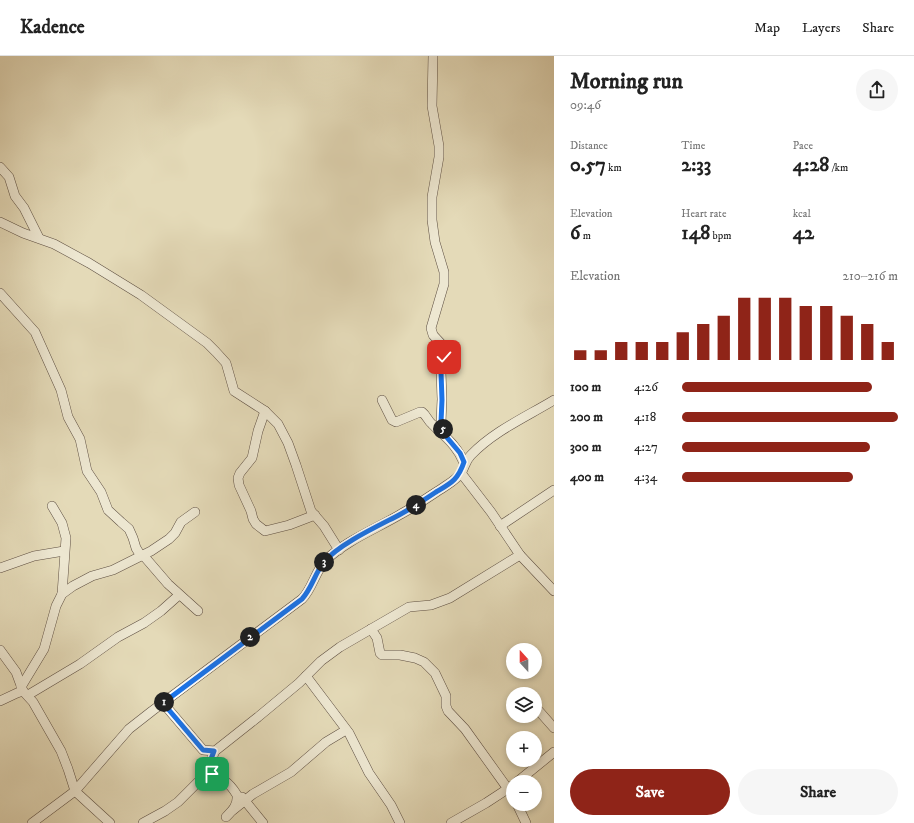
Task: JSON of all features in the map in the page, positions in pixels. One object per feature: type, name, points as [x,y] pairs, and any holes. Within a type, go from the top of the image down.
[{"type":"street","points":[[433,56],[432,106],[439,146],[439,156],[432,196],[432,220],[435,242],[444,272],[444,284],[431,328],[433,335],[446,349],[441,362],[441,422],[444,434]]},
{"type":"street","points":[[0,168],[9,177],[16,196],[24,208],[39,238]]},
{"type":"street","points":[[0,222],[39,238],[89,263],[125,284],[207,343],[226,363],[234,390],[265,411],[278,424],[301,476],[311,511],[339,550]]},
{"type":"street","points":[[0,293],[35,332],[39,340],[61,390],[68,417],[80,439],[87,471],[101,492],[108,510],[129,529],[136,548],[142,556],[179,595],[198,611]]},
{"type":"street","points":[[382,400],[390,417],[394,421],[398,422],[416,413],[422,412],[460,453],[464,462]]},
{"type":"street","points":[[32,823],[75,791],[129,729],[302,599],[307,594],[324,562],[339,550],[444,487],[461,474],[464,462],[483,444],[510,424],[554,400]]},
{"type":"street","points":[[265,411],[258,431],[252,458],[240,473],[238,478],[239,485],[249,506],[253,519],[256,524],[265,531],[289,525],[315,515]]},
{"type":"street","points":[[461,474],[491,512],[520,555],[554,591]]},
{"type":"street","points":[[500,526],[554,490]]},
{"type":"street","points":[[24,691],[44,649],[56,606],[62,594],[66,538],[62,524],[52,506]]},
{"type":"street","points":[[62,594],[73,586],[92,576],[113,570],[142,556],[169,539],[175,533],[181,522],[195,512]]},
{"type":"street","points":[[0,568],[34,556],[64,551]]},
{"type":"street","points":[[143,823],[165,812],[178,802],[205,775],[214,751],[258,717],[306,676],[321,661],[340,647],[408,607],[431,605],[448,598],[520,555]]},
{"type":"street","points":[[0,701],[80,664],[118,637],[144,623],[161,611],[179,595]]},
{"type":"street","points":[[371,629],[377,638],[380,653],[382,655],[400,655],[416,658],[424,662],[435,673],[446,696],[446,706],[448,711],[466,729],[506,782]]},
{"type":"street","points":[[0,650],[16,672],[24,691],[33,702],[64,759],[75,791],[110,823]]},
{"type":"street","points":[[306,676],[346,730],[357,748],[369,773],[391,805],[400,823]]},
{"type":"street","points":[[163,703],[203,750],[214,751]]},
{"type":"street","points":[[542,714],[554,728]]},
{"type":"street","points":[[235,791],[238,799],[237,804],[230,814],[253,794],[291,772],[326,742],[346,730]]},
{"type":"street","points":[[526,775],[554,752]]},
{"type":"street","points":[[205,775],[216,776],[226,781],[246,800],[263,823]]},
{"type":"street","points":[[451,823],[506,792]]},
{"type":"street","points":[[520,811],[526,823]]},
{"type":"route","points":[[212,774],[205,775],[214,751],[203,750],[163,703],[302,599],[307,594],[320,568],[330,556],[401,514],[444,487],[461,474],[464,462],[460,453],[444,434],[441,422],[441,362],[444,357]]}]
